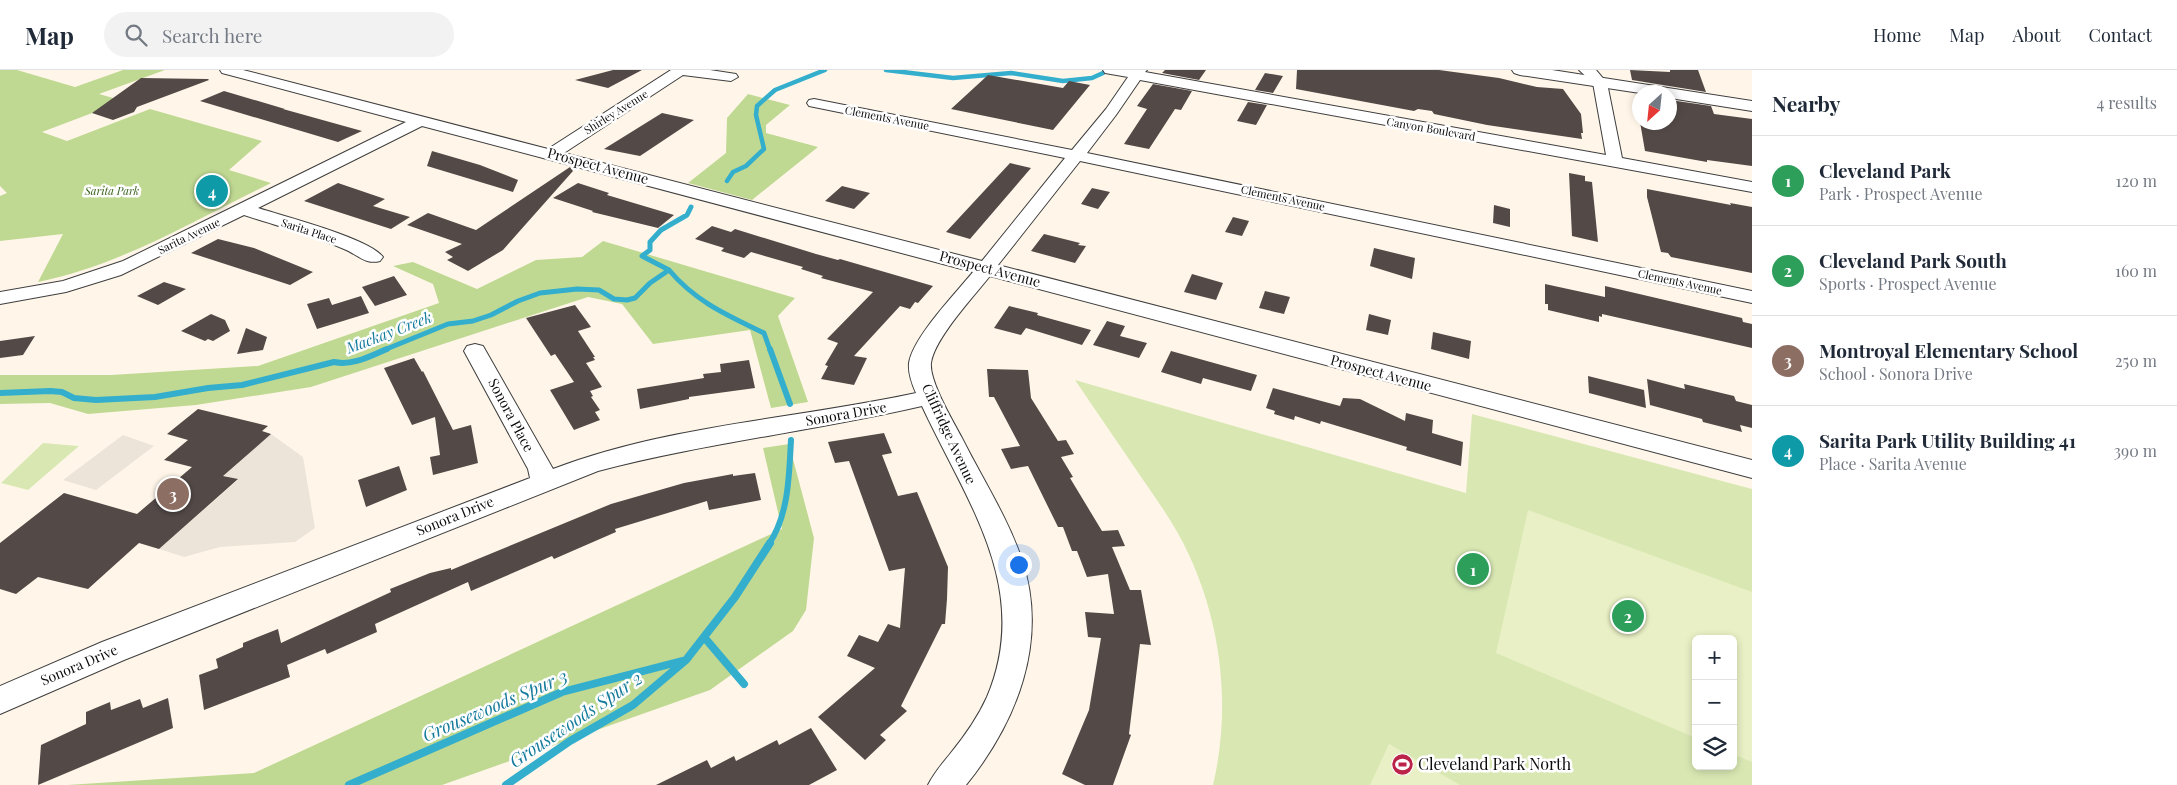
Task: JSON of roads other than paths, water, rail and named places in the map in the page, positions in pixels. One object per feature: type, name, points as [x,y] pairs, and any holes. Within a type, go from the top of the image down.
[{"type":"street","name":"Prospect Avenue","points":[[227,70],[1752,469]]},
{"type":"street","points":[[681,70],[731,77]]},
{"type":"street","name":"Shirley Avenue","points":[[551,154],[681,70]]},
{"type":"street","name":"Canyon Boulevard","points":[[1110,70],[1138,73],[1752,187]]},
{"type":"street","points":[[1520,70],[1632,87]]},
{"type":"street","points":[[1586,70],[1600,82],[1615,162]]},
{"type":"street","name":"Cliffridge Avenue","points":[[945,785],[970,756],[996,715],[1011,674],[1017,648],[1018,617],[1014,587],[1006,553],[930,397],[920,369],[922,354],[938,328],[1111,112],[1138,73]]},
{"type":"street","points":[[1677,95],[1752,106]]},
{"type":"street","name":"Clements Avenue","points":[[814,103],[1077,155],[1752,298]]},
{"type":"street","name":"Sarita Avenue","points":[[0,298],[65,288],[101,277],[130,265],[422,120]]},
{"type":"street","name":"Sarita Place","points":[[243,209],[352,245],[373,257]]},
{"type":"street","name":"Sonora Place","points":[[475,351],[540,469],[544,481]]},
{"type":"street","name":"Sonora Drive","points":[[0,700],[105,654],[591,464],[637,451],[930,397]]},
{"type":"waterway","name":"Mackay Creek","points":[[727,181],[733,172],[746,166],[764,149],[756,115],[757,106],[775,90],[825,70]]},
{"type":"waterway","name":"Mackay Creek","points":[[886,70],[953,78],[1011,73],[1063,81],[1092,78],[1103,73]]},
{"type":"waterway","name":"Mackay Creek","points":[[669,270],[642,256],[650,250],[650,242],[661,230],[687,215],[691,207]]},
{"type":"waterway","name":"Mackay Creek","points":[[384,350],[448,324],[473,321],[491,315],[518,301],[540,293],[577,289],[599,290],[614,299],[627,300],[635,298],[650,283],[669,270]]},
{"type":"waterway","points":[[669,270],[690,291],[713,307],[764,333],[770,350]]},
{"type":"waterway","name":"Mackay Creek","points":[[0,393],[50,391],[62,392],[74,398],[96,400],[155,397],[208,388],[242,385],[334,362],[348,363],[387,349]]},
{"type":"waterway","points":[[770,349],[790,404]]},
{"type":"waterway","points":[[769,544],[781,520],[787,494],[791,440]]},
{"type":"waterway","name":"Grousewoods Spur 2","points":[[506,785],[570,741],[633,705],[686,660],[735,597],[770,543]]},
{"type":"waterway","points":[[704,637],[744,684]]},
{"type":"waterway","name":"Grousewoods Spur 3","points":[[349,785],[562,692],[682,661]]},
{"type":"place","name":"Sarita Park Utility Building 41","points":[[212,191]]},
{"type":"place","name":"Montroyal Elementary School","points":[[173,494]]},
{"type":"place","name":"Cleveland Park","points":[[1473,569]]},
{"type":"place","name":"Cleveland Park South","points":[[1628,616]]},
{"type":"place","name":"Cleveland Park North","points":[[1402,764]]},
{"type":"park label","name":"Sarita Park","points":[[112,191]]}]
